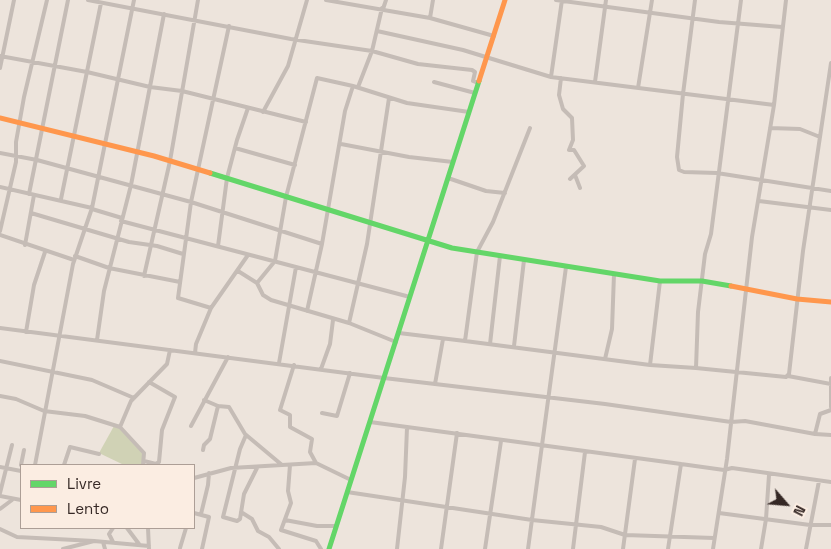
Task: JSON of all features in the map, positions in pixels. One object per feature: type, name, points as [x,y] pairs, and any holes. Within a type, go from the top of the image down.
[{"type":"main road","points":[[329,549],[505,0]]},
{"type":"main road","points":[[0,118],[138,152],[227,178],[370,224],[428,241],[477,252],[660,281],[702,281],[797,299],[831,302]]},
{"type":"street","points":[[0,68],[14,0]]},
{"type":"street","points":[[0,230],[10,190],[19,123],[47,0]]},
{"type":"street","points":[[29,194],[68,0]]},
{"type":"street","points":[[88,0],[133,10],[372,51],[418,64],[472,70],[475,72],[473,81],[478,84]]},
{"type":"street","points":[[35,464],[44,422],[51,370],[74,258],[92,209],[134,0]]},
{"type":"street","points":[[144,276],[170,161],[198,0]]},
{"type":"street","points":[[264,112],[288,66],[307,0]]},
{"type":"street","points":[[326,0],[383,8],[430,18],[494,36]]},
{"type":"street","points":[[358,87],[372,51],[386,0]]},
{"type":"street","points":[[430,18],[433,0]]},
{"type":"street","points":[[556,0],[605,8],[782,27]]},
{"type":"street","points":[[551,77],[562,0]]},
{"type":"street","points":[[595,82],[606,0]]},
{"type":"street","points":[[638,88],[652,0]]},
{"type":"street","points":[[695,0],[691,18],[677,167],[684,172],[717,173],[831,191]]},
{"type":"street","points":[[696,368],[696,327],[711,234],[717,173],[741,0]]},
{"type":"street","points":[[713,549],[727,459],[752,237],[772,127],[786,0]]},
{"type":"street","points":[[61,199],[101,3]]},
{"type":"street","points":[[97,340],[109,268],[131,185],[164,14]]},
{"type":"street","points":[[211,308],[178,299],[191,202],[229,26]]},
{"type":"street","points":[[377,31],[417,38],[551,77],[774,105]]},
{"type":"street","points":[[2,55],[150,87],[214,98],[306,122]]},
{"type":"street","points":[[788,376],[797,299],[831,63]]},
{"type":"street","points":[[257,283],[275,261],[286,197],[316,78],[358,87],[407,103],[469,112]]},
{"type":"street","points":[[561,78],[559,94],[563,109],[572,118],[573,140],[569,150],[574,150],[584,166],[570,179]]},
{"type":"street","points":[[434,82],[475,94]]},
{"type":"street","points":[[307,311],[341,144],[345,111],[353,86]]},
{"type":"street","points":[[349,323],[359,284],[370,224],[388,98]]},
{"type":"street","points":[[218,246],[227,178],[248,108]]},
{"type":"street","points":[[772,127],[800,129],[820,137]]},
{"type":"street","points":[[465,341],[477,252],[505,193],[530,128]]},
{"type":"street","points":[[341,144],[381,152],[454,162]]},
{"type":"street","points":[[235,148],[295,165]]},
{"type":"street","points":[[0,153],[36,160],[163,194],[322,244]]},
{"type":"street","points":[[575,175],[580,188]]},
{"type":"street","points":[[448,178],[486,191],[505,193]]},
{"type":"street","points":[[0,187],[61,199],[121,220],[410,297]]},
{"type":"street","points":[[25,244],[34,195]]},
{"type":"street","points":[[759,201],[831,210]]},
{"type":"street","points":[[31,213],[129,242],[150,244],[184,254]]},
{"type":"street","points":[[0,235],[45,252],[144,276],[180,282]]},
{"type":"street","points":[[26,332],[34,285],[45,252]]},
{"type":"street","points":[[194,353],[211,308],[248,254]]},
{"type":"street","points":[[490,344],[500,256]]},
{"type":"street","points":[[514,346],[524,260]]},
{"type":"street","points":[[279,363],[281,342],[290,306],[296,267]]},
{"type":"street","points":[[528,549],[544,446],[566,267]]},
{"type":"street","points":[[238,271],[257,283],[267,298],[333,320],[349,323],[396,342]]},
{"type":"street","points":[[605,359],[612,329],[614,274]]},
{"type":"street","points":[[650,365],[660,281]]},
{"type":"street","points":[[321,369],[330,344],[333,320]]},
{"type":"street","points":[[0,328],[731,422],[745,421],[815,434],[831,435]]},
{"type":"street","points":[[399,333],[443,340],[514,346],[650,365],[788,376],[831,384]]},
{"type":"street","points":[[434,384],[443,340]]},
{"type":"street","points":[[120,426],[124,413],[134,398],[166,364],[170,350]]},
{"type":"street","points":[[191,426],[228,357]]},
{"type":"street","points":[[0,361],[51,370],[99,382],[134,398]]},
{"type":"street","points":[[294,365],[280,410],[290,415],[290,427],[312,439],[310,452],[316,464]]},
{"type":"street","points":[[322,413],[338,416],[350,373]]},
{"type":"street","points":[[815,434],[821,413],[831,408],[831,378]]},
{"type":"street","points":[[0,396],[16,399],[44,411],[95,418],[120,426],[142,450],[144,463],[156,464],[159,462],[162,430],[175,397],[149,382]]},
{"type":"street","points":[[204,400],[218,406],[229,407],[246,435],[282,465]]},
{"type":"street","points":[[203,450],[204,445],[210,439],[218,406]]},
{"type":"street","points":[[370,422],[635,459],[724,470],[732,468],[831,482]]},
{"type":"street","points":[[397,549],[403,499],[407,428]]},
{"type":"street","points":[[441,549],[457,433]]},
{"type":"street","points":[[246,435],[222,516],[237,521],[240,519],[244,494],[256,468]]},
{"type":"street","points":[[485,549],[501,441]]},
{"type":"street","points":[[12,445],[0,495],[12,500],[20,500]]},
{"type":"street","points":[[64,464],[70,447],[99,454]]},
{"type":"street","points":[[22,464],[24,450]]},
{"type":"street","points":[[573,549],[585,452]]},
{"type":"street","points":[[623,549],[635,459]]},
{"type":"street","points":[[195,478],[235,468],[316,464],[351,480]]},
{"type":"street","points":[[668,549],[681,464]]},
{"type":"street","points":[[290,465],[288,491],[290,503],[281,528],[282,532],[316,541],[321,549]]},
{"type":"street","points":[[0,467],[6,469],[20,468]]},
{"type":"street","points":[[201,514],[208,485],[208,474]]},
{"type":"street","points":[[761,549],[766,519],[769,474]]},
{"type":"street","points":[[806,549],[819,481]]},
{"type":"street","points":[[347,492],[532,520],[601,527],[625,534],[714,538]]},
{"type":"street","points":[[0,509],[12,500]]},
{"type":"street","points":[[241,512],[252,519],[258,532],[269,537],[279,549]]},
{"type":"street","points":[[195,513],[208,516],[209,519],[202,549]]},
{"type":"street","points":[[719,513],[810,525],[831,525]]},
{"type":"street","points":[[285,520],[317,526],[336,526]]},
{"type":"street","points":[[0,529],[17,537],[113,542],[149,547],[148,529]]},
{"type":"street","points":[[112,529],[109,534],[113,542]]},
{"type":"street","points":[[128,529],[140,545]]},
{"type":"street","points":[[180,548],[186,529]]},
{"type":"street","points":[[63,549],[94,541]]},
{"type":"street","points":[[103,542],[105,549]]},
{"type":"street","points":[[84,544],[84,549]]},
{"type":"green space","points":[[114,426],[120,428],[144,453],[142,464],[122,464],[99,453]]},
{"type":"traffic: fast","points":[[329,549],[479,81]]},
{"type":"traffic: fast","points":[[210,173],[452,248],[660,281],[702,281],[731,286]]},
{"type":"traffic: slow","points":[[479,81],[505,0]]},
{"type":"traffic: slow","points":[[0,118],[154,156],[210,173]]},
{"type":"traffic: slow","points":[[731,286],[797,299],[831,302]]}]
